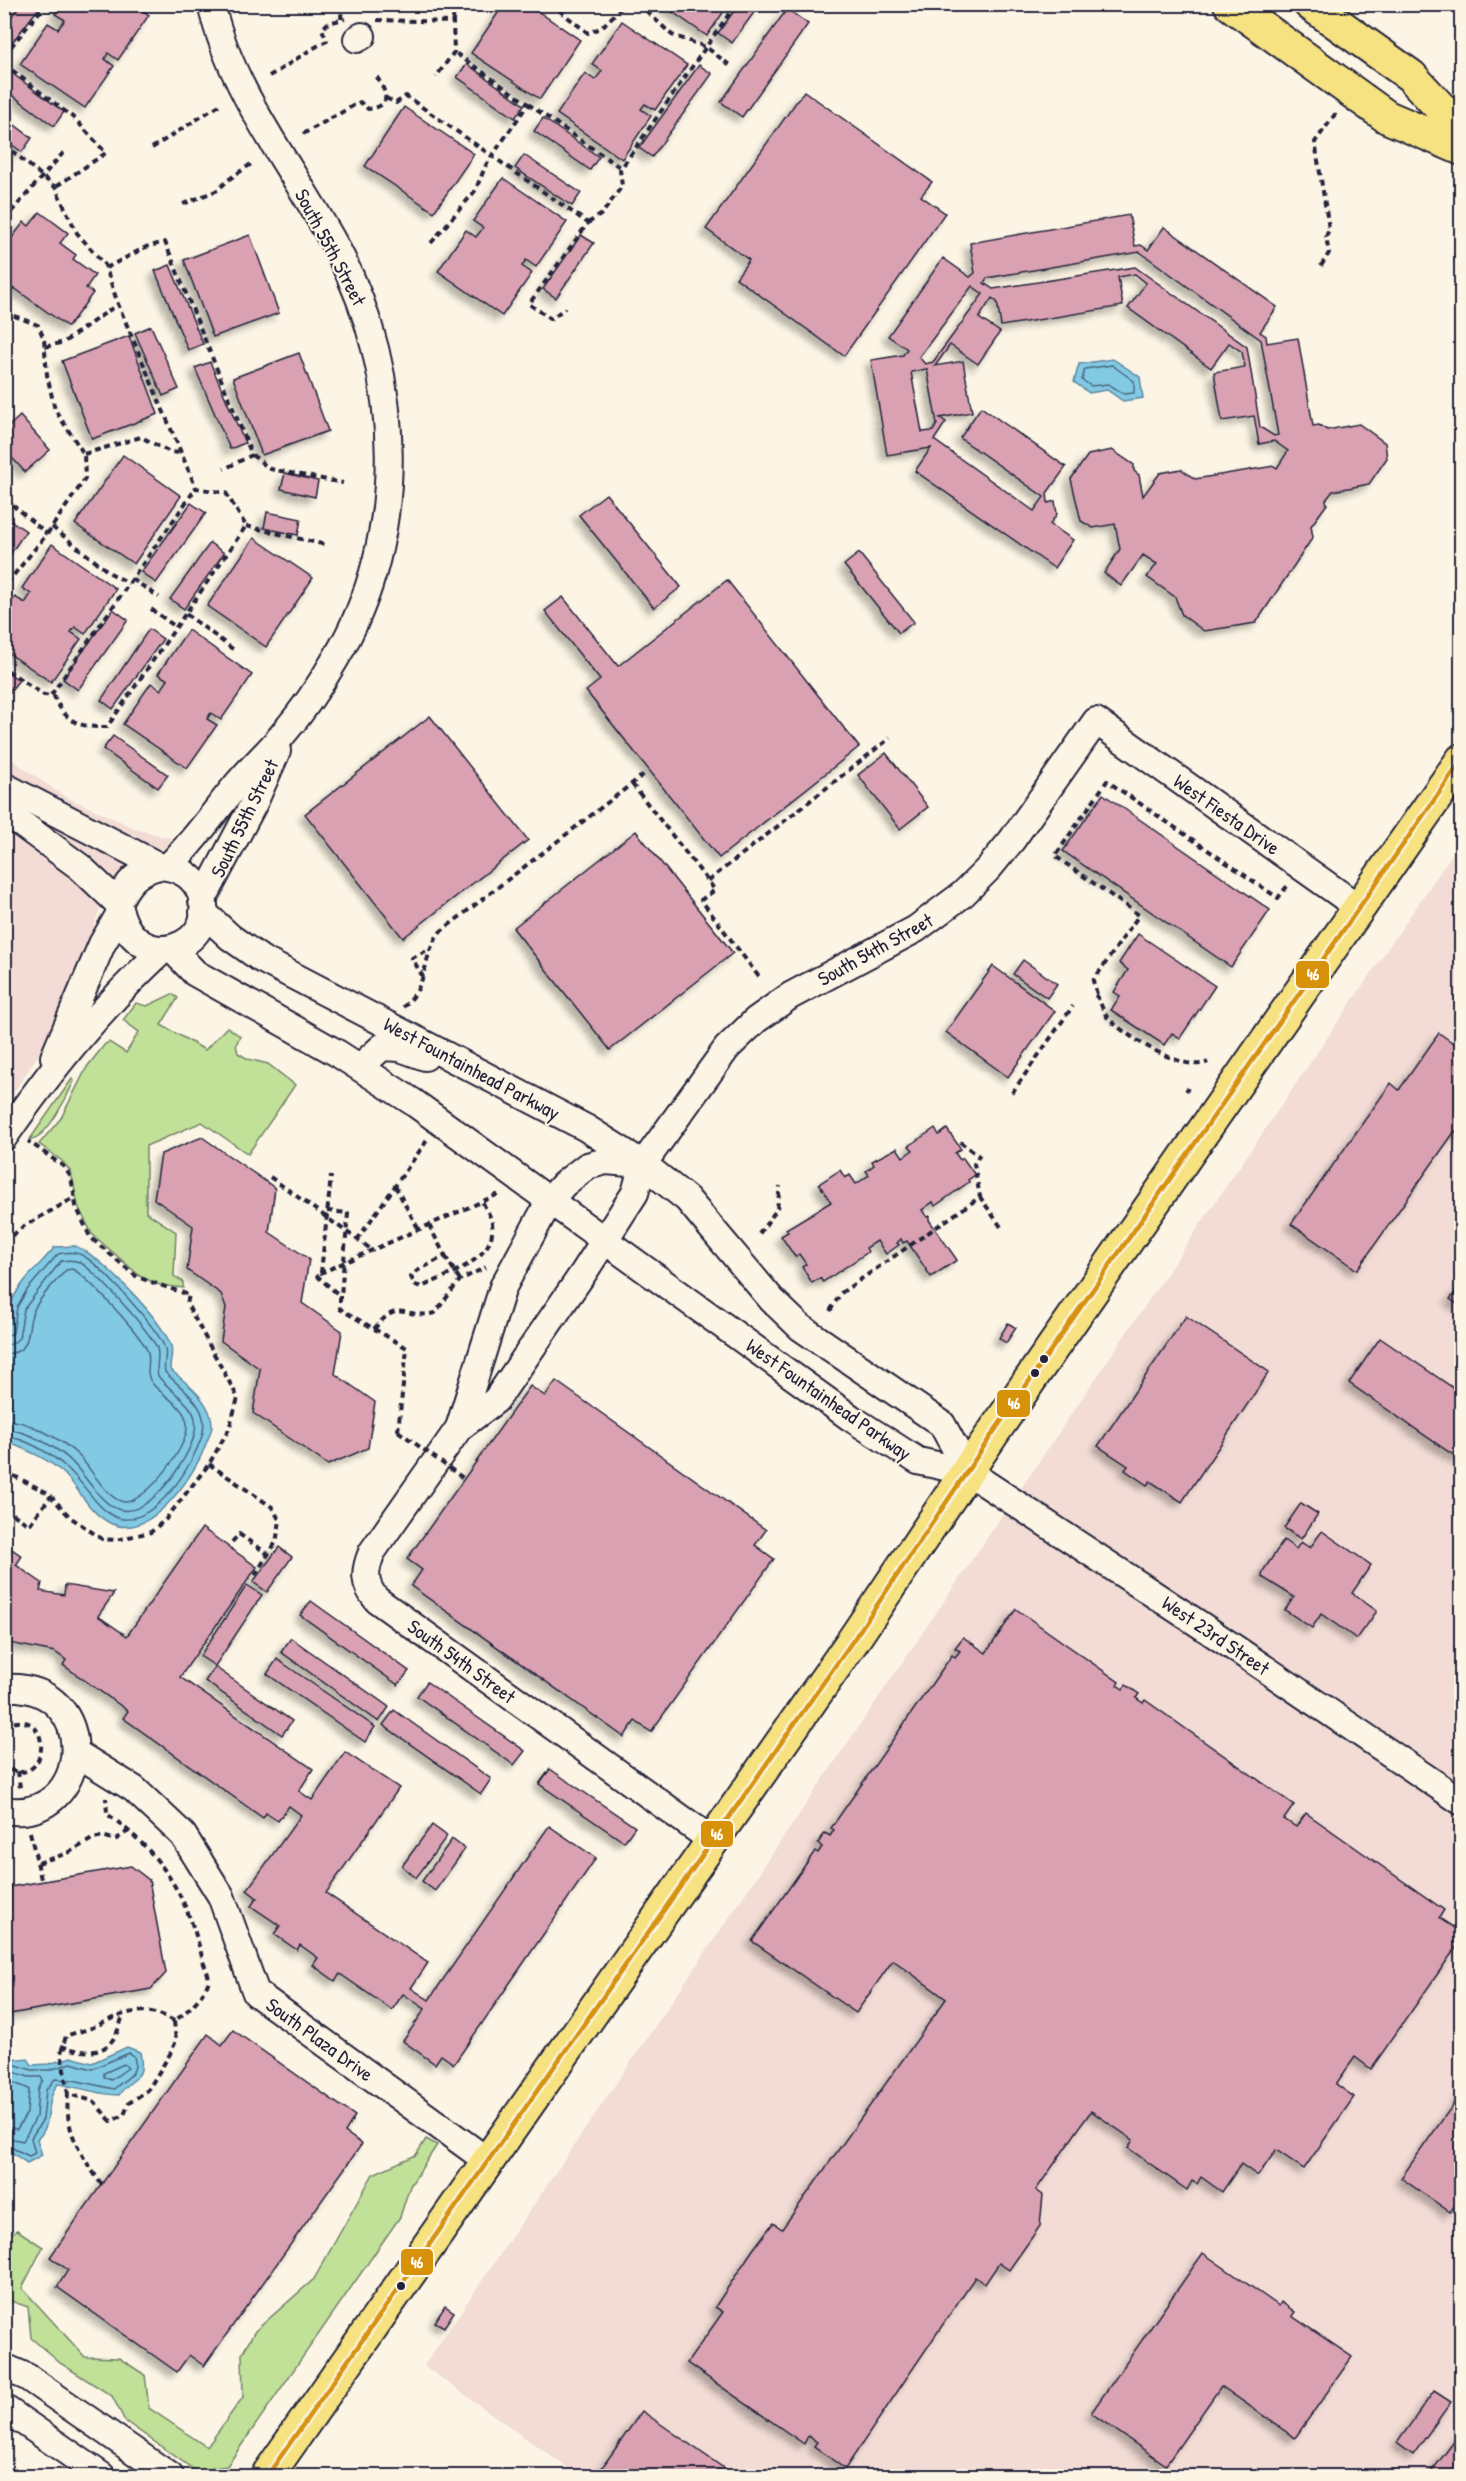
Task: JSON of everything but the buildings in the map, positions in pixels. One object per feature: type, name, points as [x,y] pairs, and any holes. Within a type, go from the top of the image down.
[{"type":"main road","points":[[1230,4],[1387,117],[1461,149]]},
{"type":"main road","points":[[1311,4],[1411,76],[1461,130]]},
{"type":"main road","points":[[267,2476],[713,1841],[1461,760]]},
{"type":"street","name":"South 55th Street","points":[[164,867],[284,733],[347,638],[372,578],[386,501],[389,453],[385,398],[377,351],[351,277],[247,95],[222,41],[210,4]]},
{"type":"street","name":"West Fiesta Drive","points":[[1096,721],[1358,907]]},
{"type":"street","name":"South 54th Street","points":[[643,1164],[714,1063],[756,1020],[808,986],[916,929],[947,907],[978,880],[1012,840],[1096,721]]},
{"type":"street","name":"South 55th Street","points":[[203,907],[254,804],[284,733]]},
{"type":"street","points":[[4,786],[192,879],[203,907],[194,935],[168,949],[121,990],[44,1079],[7,1133]]},
{"type":"street","points":[[4,811],[80,867],[119,908],[127,931],[134,939],[153,949],[168,949]]},
{"type":"street","points":[[44,1079],[102,944],[134,877],[142,871],[164,867]]},
{"type":"street","name":"West Fountainhead Parkway","points":[[203,907],[230,937],[261,959],[602,1136],[643,1164],[687,1199],[772,1300],[800,1327],[942,1424],[968,1472]]},
{"type":"street","name":"West Fountainhead Parkway","points":[[168,949],[195,973],[360,1067],[550,1200],[881,1438],[918,1461],[968,1472]]},
{"type":"street","points":[[360,1067],[382,1047],[392,1046],[434,1060],[469,1065]]},
{"type":"street","points":[[550,1200],[564,1184],[587,1166],[606,1161],[643,1164],[635,1192],[603,1239]]},
{"type":"street","name":"South 54th Street","points":[[550,1200],[503,1287],[459,1428],[372,1552],[364,1575],[368,1589],[377,1600],[713,1841]]},
{"type":"street","name":"South 54th Street","points":[[459,1428],[496,1400],[584,1272],[603,1239]]},
{"type":"street","name":"West 23rd Street","points":[[968,1472],[1205,1628],[1461,1802]]},
{"type":"street","points":[[4,1688],[21,1687],[49,1698],[69,1720],[75,1736],[76,1753],[73,1769],[66,1784],[55,1796],[41,1805],[24,1811],[4,1810]]},
{"type":"street","name":"South Plaza Drive","points":[[76,1753],[134,1789],[183,1835],[221,1896],[256,1993],[489,2162]]},
{"type":"street","points":[[4,2367],[27,2377],[170,2476]]},
{"type":"street","points":[[4,2408],[102,2476]]},
{"type":"path","points":[[4,55],[46,4]]},
{"type":"path","points":[[342,4],[353,31]]},
{"type":"path","points":[[453,22],[454,4]]},
{"type":"path","points":[[551,4],[588,33],[602,27],[625,4]]},
{"type":"path","points":[[639,4],[672,35],[706,47],[732,67]]},
{"type":"path","points":[[565,309],[551,320],[529,304],[588,223],[602,214],[622,186],[621,168],[736,4]]},
{"type":"path","points":[[454,52],[621,168]]},
{"type":"path","points":[[4,64],[75,118],[106,153],[55,187]]},
{"type":"path","points":[[303,134],[360,102],[368,109],[378,108],[386,98],[386,92],[375,74]]},
{"type":"path","points":[[386,98],[396,103],[406,96],[588,223]]},
{"type":"path","points":[[152,148],[221,104]]},
{"type":"path","points":[[431,243],[475,191],[492,156],[528,104]]},
{"type":"path","points":[[1321,266],[1329,253],[1326,237],[1329,229],[1315,142],[1338,110]]},
{"type":"path","points":[[4,144],[55,187],[77,233],[106,268],[118,304],[196,488]]},
{"type":"path","points":[[4,220],[64,152]]},
{"type":"path","points":[[183,204],[218,190],[254,162]]},
{"type":"path","points":[[106,268],[146,246],[165,242],[252,455],[270,469],[343,483]]},
{"type":"path","points":[[45,347],[64,342],[118,304]]},
{"type":"path","points":[[4,312],[38,325],[45,347],[47,375],[55,410],[84,454],[85,478],[47,534],[4,587]]},
{"type":"path","points":[[84,454],[141,437],[170,452],[181,453]]},
{"type":"path","points":[[224,469],[252,455]]},
{"type":"path","points":[[196,488],[226,493],[246,526],[326,545]]},
{"type":"path","points":[[51,695],[196,488]]},
{"type":"path","points":[[4,498],[47,534]]},
{"type":"path","points":[[4,668],[44,695],[54,696],[60,711],[85,728],[107,727],[246,526]]},
{"type":"path","points":[[52,527],[110,573],[159,597]]},
{"type":"path","points":[[151,609],[176,627]]},
{"type":"path","points":[[186,614],[234,650]]},
{"type":"path","points":[[708,881],[890,738]]},
{"type":"path","points":[[398,1012],[418,992],[429,949],[440,932],[648,772]]},
{"type":"path","points":[[1208,1062],[1203,1066],[1184,1062],[1138,1041],[1106,1017],[1093,981],[1139,915],[1055,856],[1107,781],[1278,898],[1288,884]]},
{"type":"path","points":[[632,784],[715,890],[700,900],[759,977]]},
{"type":"path","points":[[423,977],[412,958],[429,949]]},
{"type":"path","points":[[1012,1093],[1073,1006]]},
{"type":"path","points":[[4,1471],[51,1496],[70,1517],[102,1539],[116,1540],[151,1532],[166,1519],[209,1464],[229,1429],[238,1398],[187,1304],[189,1295],[150,1283],[123,1266],[90,1237],[74,1198],[71,1177],[63,1166],[7,1133]]},
{"type":"path","points":[[357,1240],[431,1136]]},
{"type":"path","points":[[960,1142],[979,1156],[974,1164],[980,1197],[1002,1227]]},
{"type":"path","points":[[321,1273],[331,1176]]},
{"type":"path","points":[[270,1177],[372,1250]]},
{"type":"path","points":[[395,1186],[419,1230]]},
{"type":"path","points":[[759,1234],[777,1209],[780,1186]]},
{"type":"path","points":[[340,1296],[323,1284],[316,1275],[510,1189]]},
{"type":"path","points":[[830,1311],[841,1293],[980,1197]]},
{"type":"path","points":[[4,1242],[24,1226],[74,1198]]},
{"type":"path","points":[[445,1256],[417,1271],[411,1277],[415,1285],[422,1287],[480,1257],[490,1239],[492,1223],[482,1202]]},
{"type":"path","points":[[327,1211],[348,1213],[340,1309],[407,1348],[398,1431],[463,1478]]},
{"type":"path","points":[[429,1225],[460,1280]]},
{"type":"path","points":[[374,1329],[386,1315],[400,1310],[423,1316],[435,1313],[460,1280],[491,1263]]},
{"type":"path","points":[[209,1464],[272,1507],[280,1521],[276,1542],[255,1575]]},
{"type":"path","points":[[4,1508],[29,1525],[51,1496]]},
{"type":"path","points":[[232,1542],[239,1534],[268,1554]]},
{"type":"path","points":[[4,1767],[18,1771],[26,1770],[39,1760],[42,1751],[42,1743],[35,1728],[21,1722],[5,1724]]},
{"type":"path","points":[[98,1792],[106,1798],[107,1814],[130,1830],[156,1857],[176,1884],[208,1975],[208,1983],[186,2013],[174,2021]]},
{"type":"path","points":[[28,1828],[42,1879]]},
{"type":"path","points":[[38,1863],[68,1853],[94,1838],[103,1836],[115,1840],[130,1830]]},
{"type":"path","points":[[102,2185],[78,2151],[69,2127],[68,2094],[61,2046],[66,2036],[123,2013],[146,2010],[164,2015],[174,2021]]},
{"type":"path","points":[[61,2046],[96,2051],[111,2045],[118,2034],[123,2013]]},
{"type":"path","points":[[68,2094],[93,2101],[111,2121],[124,2115],[129,2103],[148,2090],[170,2054],[176,2041],[174,2021]]},
{"type":"shaded area","points":[[5,755],[64,796],[137,829],[176,840],[100,908],[74,989],[48,1040],[5,1106]]},
{"type":"shaded area","points":[[1461,841],[1461,2476],[579,2476],[424,2366]]},
{"type":"green space","points":[[172,994],[178,998],[161,1025],[205,1050],[227,1027],[240,1036],[236,1045],[238,1053],[248,1059],[268,1064],[295,1085],[248,1154],[202,1122],[146,1146],[146,1212],[176,1232],[174,1276],[183,1282],[183,1288],[160,1285],[141,1277],[92,1234],[78,1206],[71,1172],[62,1161],[39,1144],[61,1118],[87,1067],[105,1044],[109,1042],[126,1053],[139,1032],[123,1020],[136,1003],[147,1006]]},
{"type":"green space","points":[[72,1079],[74,1081],[56,1116],[43,1132],[30,1139]]},
{"type":"green space","points":[[426,2139],[437,2145],[410,2186],[400,2217],[227,2466],[196,2471],[125,2421],[112,2396],[60,2363],[31,2338],[28,2307],[5,2299],[5,2238],[17,2230],[43,2247],[22,2288],[85,2357],[119,2358],[145,2375],[149,2408],[207,2447],[243,2397],[242,2354],[255,2331],[314,2279],[373,2174],[416,2155]]},
{"type":"water","points":[[1113,359],[1140,377],[1143,398],[1123,401],[1107,390],[1089,393],[1074,382],[1079,364]]},
{"type":"water","points":[[75,1246],[100,1262],[155,1320],[171,1346],[170,1369],[203,1401],[211,1418],[210,1435],[190,1476],[166,1505],[153,1516],[138,1524],[123,1526],[108,1522],[88,1505],[67,1477],[55,1466],[5,1441],[4,1355],[10,1306],[24,1282],[55,1247]]},
{"type":"water","points":[[127,2047],[140,2052],[141,2069],[137,2078],[119,2095],[58,2084],[51,2097],[45,2127],[37,2139],[42,2155],[27,2163],[4,2147],[5,2054],[20,2060],[28,2059],[32,2065],[49,2064],[71,2057],[92,2063]]},
{"type":"transit line","name":"46","points":[[267,2476],[854,1639],[993,1433],[1462,760]]}]
